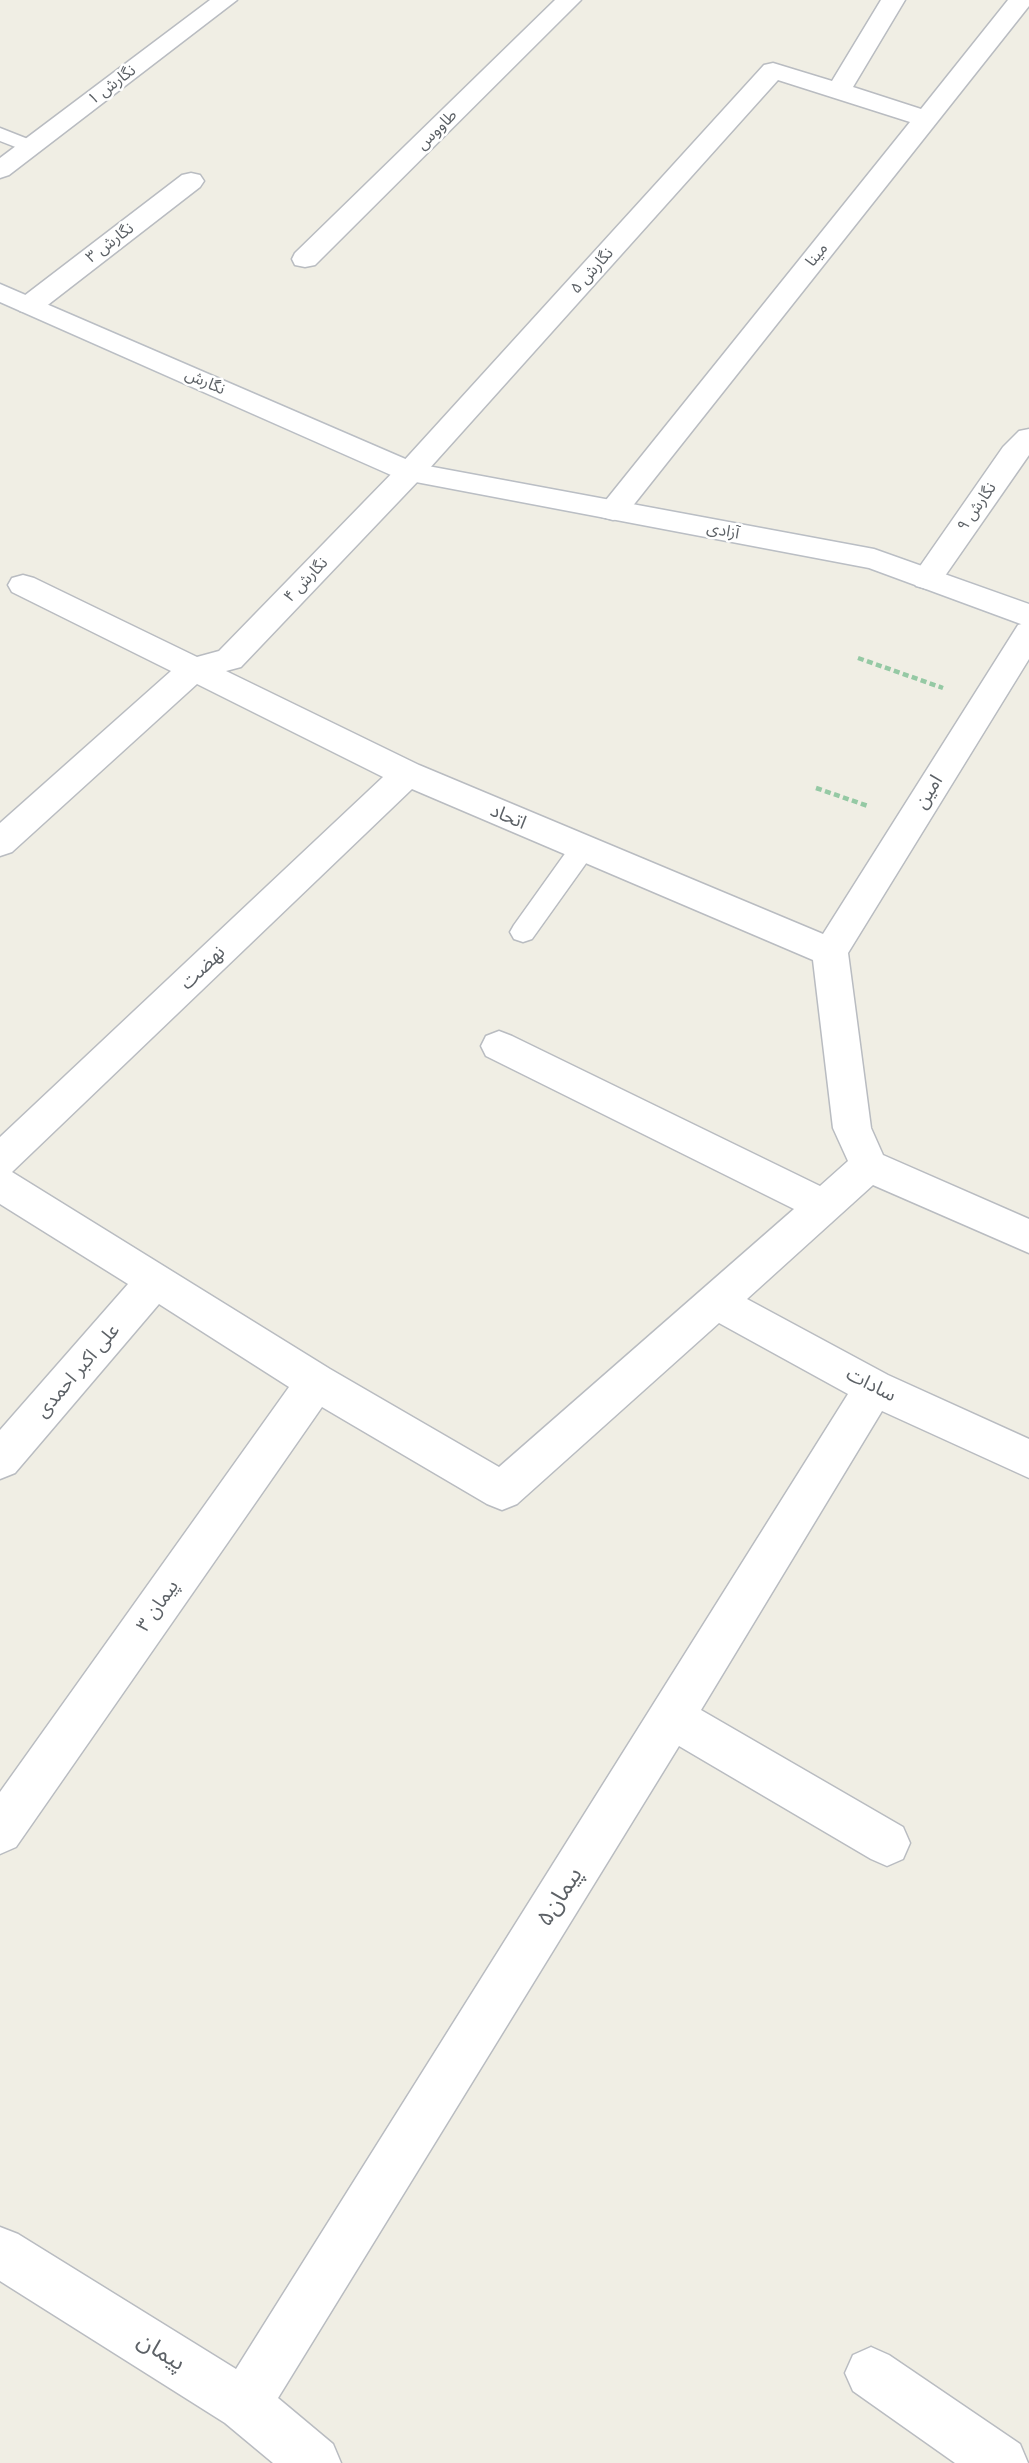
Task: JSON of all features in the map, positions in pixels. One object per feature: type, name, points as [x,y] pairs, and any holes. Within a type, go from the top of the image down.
[{"type":"street","name":"نگارش ۱","points":[[0,170],[225,0]]},
{"type":"street","name":"طاووس","points":[[305,260],[569,0]]},
{"type":"street","points":[[894,0],[838,91],[927,119]]},
{"type":"street","name":"مینا","points":[[613,510],[1021,0]]},
{"type":"street","name":"نگارش ۵","points":[[410,472],[773,70],[838,91]]},
{"type":"street","name":"نگارش ۳","points":[[30,305],[191,181]]},
{"type":"street","name":"نگارش","points":[[0,292],[410,472]]},
{"type":"street","name":"نگارش ۹","points":[[927,579],[1013,454],[1029,438]]},
{"type":"street","name":"آزادی","points":[[410,472],[874,559],[1029,616]]},
{"type":"street","name":"نگارش ۴","points":[[192,670],[230,659],[410,472]]},
{"type":"street","name":"اتحاد","points":[[23,585],[407,774],[830,952]]},
{"type":"street","name":"امین","points":[[830,952],[1029,633]]},
{"type":"street","points":[[0,843],[192,670]]},
{"type":"street","name":"نهضت","points":[[0,1161],[407,774]]},
{"type":"street","points":[[830,952],[852,1128],[869,1166],[1029,1237]]},
{"type":"street","points":[[499,1046],[824,1206]]},
{"type":"street","points":[[0,1184],[316,1382],[502,1491],[869,1166]]},
{"type":"street","name":"علی اکبر احمدی","points":[[0,1460],[155,1281]]},
{"type":"street","name":"سادات","points":[[717,1302],[874,1388],[1029,1460]]},
{"type":"street","name":"پیمان ۳","points":[[0,1831],[316,1382]]},
{"type":"street","name":"پیمان۵","points":[[244,2404],[874,1388]]},
{"type":"street","points":[[672,1717],[887,1843]]},
{"type":"street","name":"پیمان","points":[[0,2252],[244,2404],[314,2463]]},
{"type":"street","points":[[872,2373],[1001,2463]]},
{"type":"lane","points":[[0,134],[31,147]]},
{"type":"lane","points":[[523,932],[583,848]]},
{"type":"path","points":[[858,658],[985,703]]},
{"type":"path","points":[[816,788],[912,821]]}]
